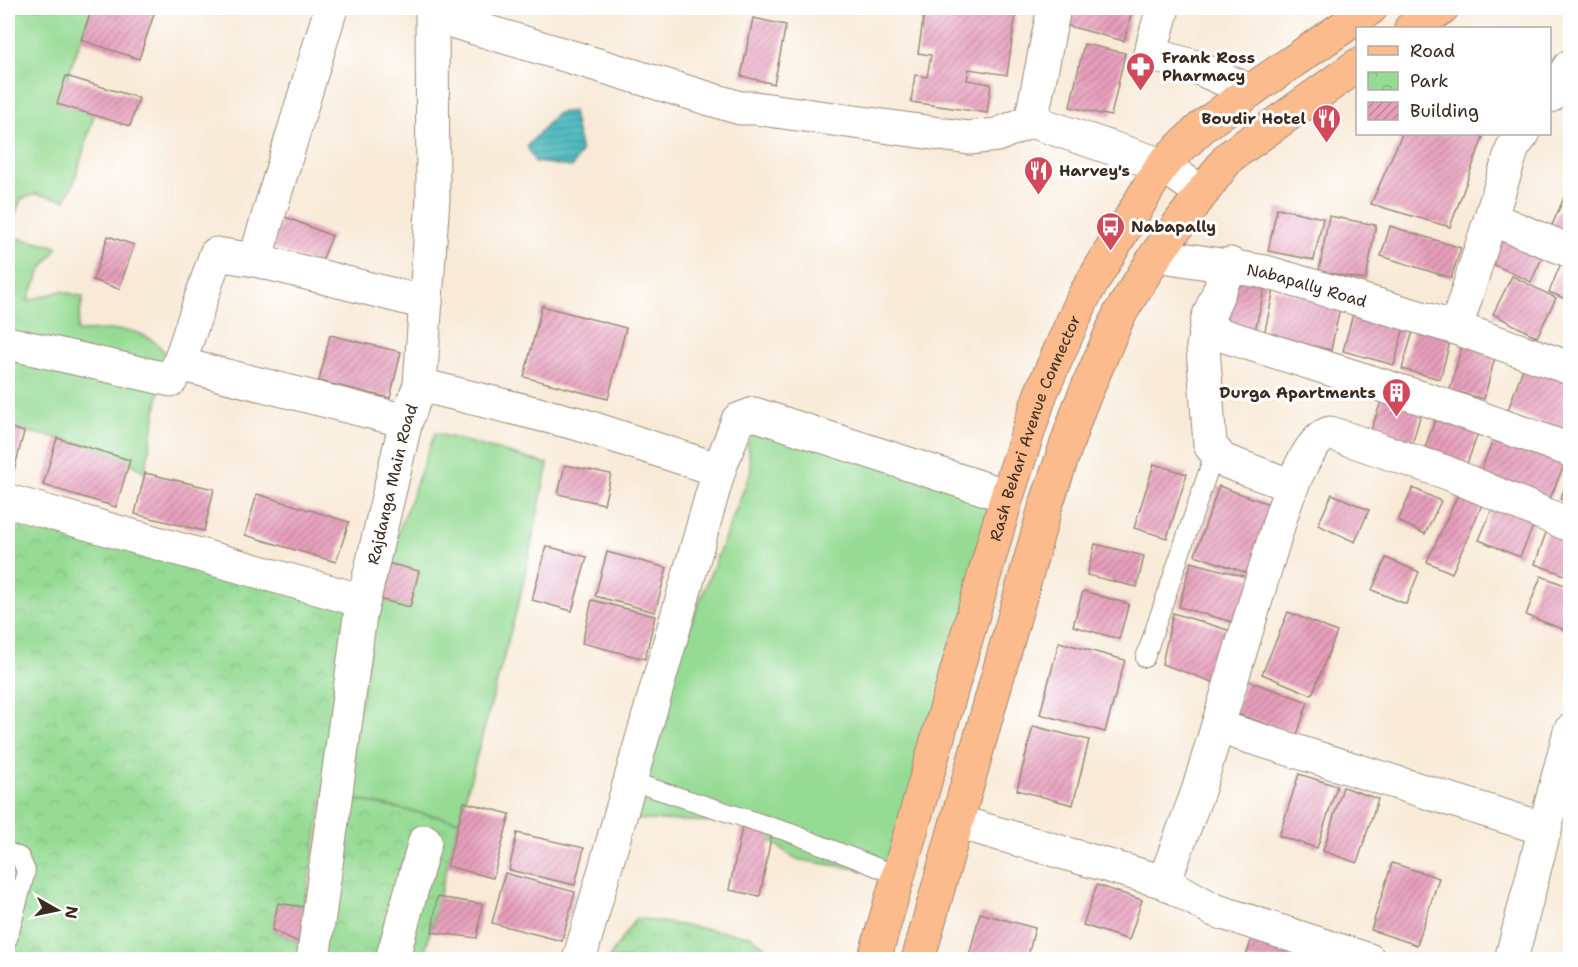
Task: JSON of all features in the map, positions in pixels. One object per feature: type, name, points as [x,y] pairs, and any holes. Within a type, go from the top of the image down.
[{"type":"main road","name":"Rash Behari Avenue Connector","points":[[874,960],[1007,496],[1041,393],[1084,296],[1162,165],[1202,127],[1371,8]]},
{"type":"main road","points":[[1413,27],[1442,8]]},
{"type":"main road","name":"Rash Behari Avenue Connector","points":[[918,960],[1045,508],[1075,419],[1119,315],[1156,255],[1200,192],[1229,157],[1356,66]]},
{"type":"street","points":[[255,260],[331,8]]},
{"type":"street","points":[[1031,120],[1054,8]]},
{"type":"street","points":[[1163,8],[1150,54],[1196,67],[1250,91]]},
{"type":"street","points":[[432,11],[740,108],[755,108],[969,138],[997,135],[1031,120],[1162,165],[1200,192]]},
{"type":"street","name":"Rajdanga Main Road","points":[[314,960],[363,601],[406,421],[420,385],[433,198],[432,11]]},
{"type":"street","points":[[1551,94],[1570,66]]},
{"type":"street","points":[[1456,328],[1492,219],[1511,138]]},
{"type":"street","points":[[1492,219],[1570,251]]},
{"type":"street","points":[[8,343],[171,380],[179,364],[216,254],[255,260],[426,303]]},
{"type":"street","name":"Nabapally Road","points":[[1156,255],[1230,264],[1266,272],[1456,328],[1570,368]]},
{"type":"street","points":[[1230,264],[1206,330],[1203,347],[1208,431],[1215,454],[1222,460],[1292,486]]},
{"type":"street","points":[[1206,330],[1441,404],[1570,450]]},
{"type":"street","points":[[179,364],[406,421]]},
{"type":"street","points":[[420,385],[579,424],[719,470]]},
{"type":"street","points":[[579,960],[719,470],[738,420],[754,414],[1007,496]]},
{"type":"street","points":[[1164,882],[1198,791],[1292,486],[1317,439],[1330,433],[1445,472],[1570,525]]},
{"type":"street","points":[[8,501],[363,601]]},
{"type":"street","points":[[1218,727],[1545,829]]},
{"type":"street","points":[[1511,960],[1570,731]]},
{"type":"street","points":[[958,822],[1164,882],[1214,910],[1369,960]]},
{"type":"street","points":[[392,960],[425,841]]},
{"type":"lane","points":[[1145,658],[1215,454]]},
{"type":"lane","points":[[630,781],[791,833],[899,876]]},
{"type":"lane","points":[[8,852],[20,857],[26,871],[8,939]]},
{"type":"green space","points":[[8,8],[92,8],[58,103],[94,115],[74,182],[65,200],[36,194],[21,199],[8,234]]},
{"type":"green space","points":[[8,236],[58,247],[41,270],[27,301],[61,291],[83,297],[77,331],[126,330],[147,337],[166,354],[145,473],[131,463],[97,448],[8,427]]},
{"type":"green space","points":[[745,420],[1007,496],[899,876],[795,859],[748,823],[626,819],[662,697],[751,471]]},
{"type":"green space","points":[[435,433],[548,464],[520,597],[459,821],[344,797],[378,599],[410,607],[419,572],[387,563]]},
{"type":"green space","points":[[8,512],[356,606],[304,907],[278,903],[273,930],[302,944],[327,794],[459,821],[423,959],[8,959],[8,911],[12,861],[8,874]]},
{"type":"green space","points":[[636,918],[751,936],[776,956],[776,959],[608,959]]},
{"type":"water","points":[[573,111],[581,152],[572,167],[535,162],[527,146],[557,113]]},
{"type":"building","points":[[92,8],[156,8],[139,59],[81,40]]},
{"type":"building","points":[[925,8],[987,8],[1016,12],[1007,75],[969,69],[967,80],[991,84],[987,113],[911,102],[915,75],[927,77],[931,55],[918,53]]},
{"type":"building","points":[[1066,8],[1133,8],[1124,41],[1061,24]]},
{"type":"building","points":[[753,18],[786,25],[774,84],[741,76]]},
{"type":"building","points":[[1084,44],[1125,53],[1111,116],[1070,107]]},
{"type":"building","points":[[66,76],[139,98],[130,126],[57,104]]},
{"type":"building","points":[[1402,135],[1480,135],[1483,137],[1450,227],[1371,204]]},
{"type":"building","points":[[1570,184],[1570,242],[1549,232]]},
{"type":"building","points":[[1277,208],[1323,218],[1314,260],[1268,251]]},
{"type":"building","points":[[283,216],[332,236],[320,266],[271,247]]},
{"type":"building","points":[[1329,216],[1376,225],[1366,280],[1319,271]]},
{"type":"building","points":[[1390,226],[1461,248],[1451,278],[1381,256]]},
{"type":"building","points":[[1502,229],[1546,249],[1531,282],[1488,262]]},
{"type":"building","points":[[108,236],[134,245],[119,289],[93,280]]},
{"type":"building","points":[[1564,256],[1570,259],[1570,301],[1549,292]]},
{"type":"building","points":[[1227,273],[1266,282],[1255,331],[1215,321]]},
{"type":"building","points":[[1512,276],[1556,298],[1537,337],[1493,314]]},
{"type":"building","points":[[1274,289],[1341,303],[1331,350],[1264,335]]},
{"type":"building","points":[[542,306],[626,328],[608,399],[524,377]]},
{"type":"building","points":[[1355,306],[1406,319],[1394,365],[1343,351]]},
{"type":"building","points":[[1416,321],[1453,331],[1440,379],[1402,369]]},
{"type":"building","points":[[330,335],[401,352],[390,398],[319,381]]},
{"type":"building","points":[[1464,337],[1498,346],[1484,399],[1450,390]]},
{"type":"building","points":[[1526,360],[1570,377],[1570,420],[1566,431],[1508,410]]},
{"type":"building","name":"Durga Apartments","points":[[1386,387],[1425,399],[1410,452],[1369,436]]},
{"type":"building","points":[[1441,404],[1483,420],[1465,469],[1423,453]]},
{"type":"building","points":[[1499,425],[1570,451],[1549,501],[1479,475]]},
{"type":"building","points":[[8,427],[24,432],[12,478],[8,477]]},
{"type":"building","points":[[57,438],[130,460],[116,507],[43,485]]},
{"type":"building","points":[[1154,464],[1187,474],[1167,538],[1134,528]]},
{"type":"building","points":[[565,465],[611,474],[604,504],[558,494]]},
{"type":"building","points":[[145,473],[214,489],[204,531],[135,514]]},
{"type":"building","points":[[1570,476],[1570,504],[1560,499]]},
{"type":"building","points":[[1219,486],[1277,507],[1253,575],[1195,555]]},
{"type":"building","points":[[1413,488],[1441,501],[1425,534],[1398,521]]},
{"type":"building","points":[[1461,488],[1485,498],[1452,573],[1427,562]]},
{"type":"building","points":[[257,494],[349,522],[336,562],[245,535]]},
{"type":"building","points":[[1332,494],[1369,510],[1355,542],[1318,525]]},
{"type":"building","points":[[1497,497],[1538,515],[1520,557],[1479,540]]},
{"type":"building","points":[[1549,524],[1570,531],[1570,577],[1535,564]]},
{"type":"building","points":[[1095,544],[1144,556],[1137,587],[1087,575]]},
{"type":"building","points":[[546,546],[587,557],[572,611],[532,600]]},
{"type":"building","points":[[607,552],[667,568],[655,612],[595,596]]},
{"type":"building","points":[[1386,558],[1419,572],[1406,604],[1372,590]]},
{"type":"building","points":[[1191,562],[1255,579],[1243,625],[1179,607]]},
{"type":"building","points":[[387,563],[419,571],[410,607],[378,599]]},
{"type":"building","points":[[1541,576],[1570,587],[1570,632],[1526,615]]},
{"type":"building","points":[[1083,591],[1129,604],[1119,639],[1073,626]]},
{"type":"building","points":[[592,600],[655,616],[645,659],[582,643]]},
{"type":"building","points":[[1288,612],[1337,632],[1312,695],[1262,674]]},
{"type":"building","points":[[1173,613],[1241,634],[1224,686],[1162,664]]},
{"type":"building","points":[[1059,642],[1125,660],[1105,732],[1040,714]]},
{"type":"building","points":[[1246,680],[1308,702],[1297,735],[1235,713]]},
{"type":"building","points":[[1033,726],[1089,740],[1073,805],[1017,790]]},
{"type":"building","points":[[1299,774],[1337,786],[1317,848],[1279,836]]},
{"type":"building","points":[[1343,787],[1378,799],[1357,863],[1323,851]]},
{"type":"building","points":[[464,802],[510,814],[493,878],[447,866]]},
{"type":"building","points":[[742,827],[772,832],[760,896],[729,890]]},
{"type":"building","points":[[517,833],[584,848],[575,885],[509,870]]},
{"type":"building","points":[[1392,863],[1439,878],[1417,945],[1371,930]]},
{"type":"building","points":[[505,873],[575,892],[562,941],[492,923]]},
{"type":"building","points":[[1097,885],[1142,900],[1129,940],[1083,925]]},
{"type":"building","points":[[437,897],[482,904],[477,938],[432,932]]},
{"type":"building","points":[[278,903],[304,907],[303,944],[272,930]]},
{"type":"building","points":[[980,913],[1035,928],[1027,960],[968,960]]},
{"type":"building","points":[[1255,928],[1314,960],[1245,960]]},
{"type":"building","points":[[424,953],[445,959],[445,960],[422,960]]},
{"type":"place","name":"Frank Ross Pharmacy","points":[[1141,92]]},
{"type":"place","name":"Boudir Hotel","points":[[1327,144]]},
{"type":"place","name":"Harvey's","points":[[1038,196]]},
{"type":"place","name":"Nabapally","points":[[1110,252]]},
{"type":"place","name":"Durga Apartments","points":[[1397,418]]}]
